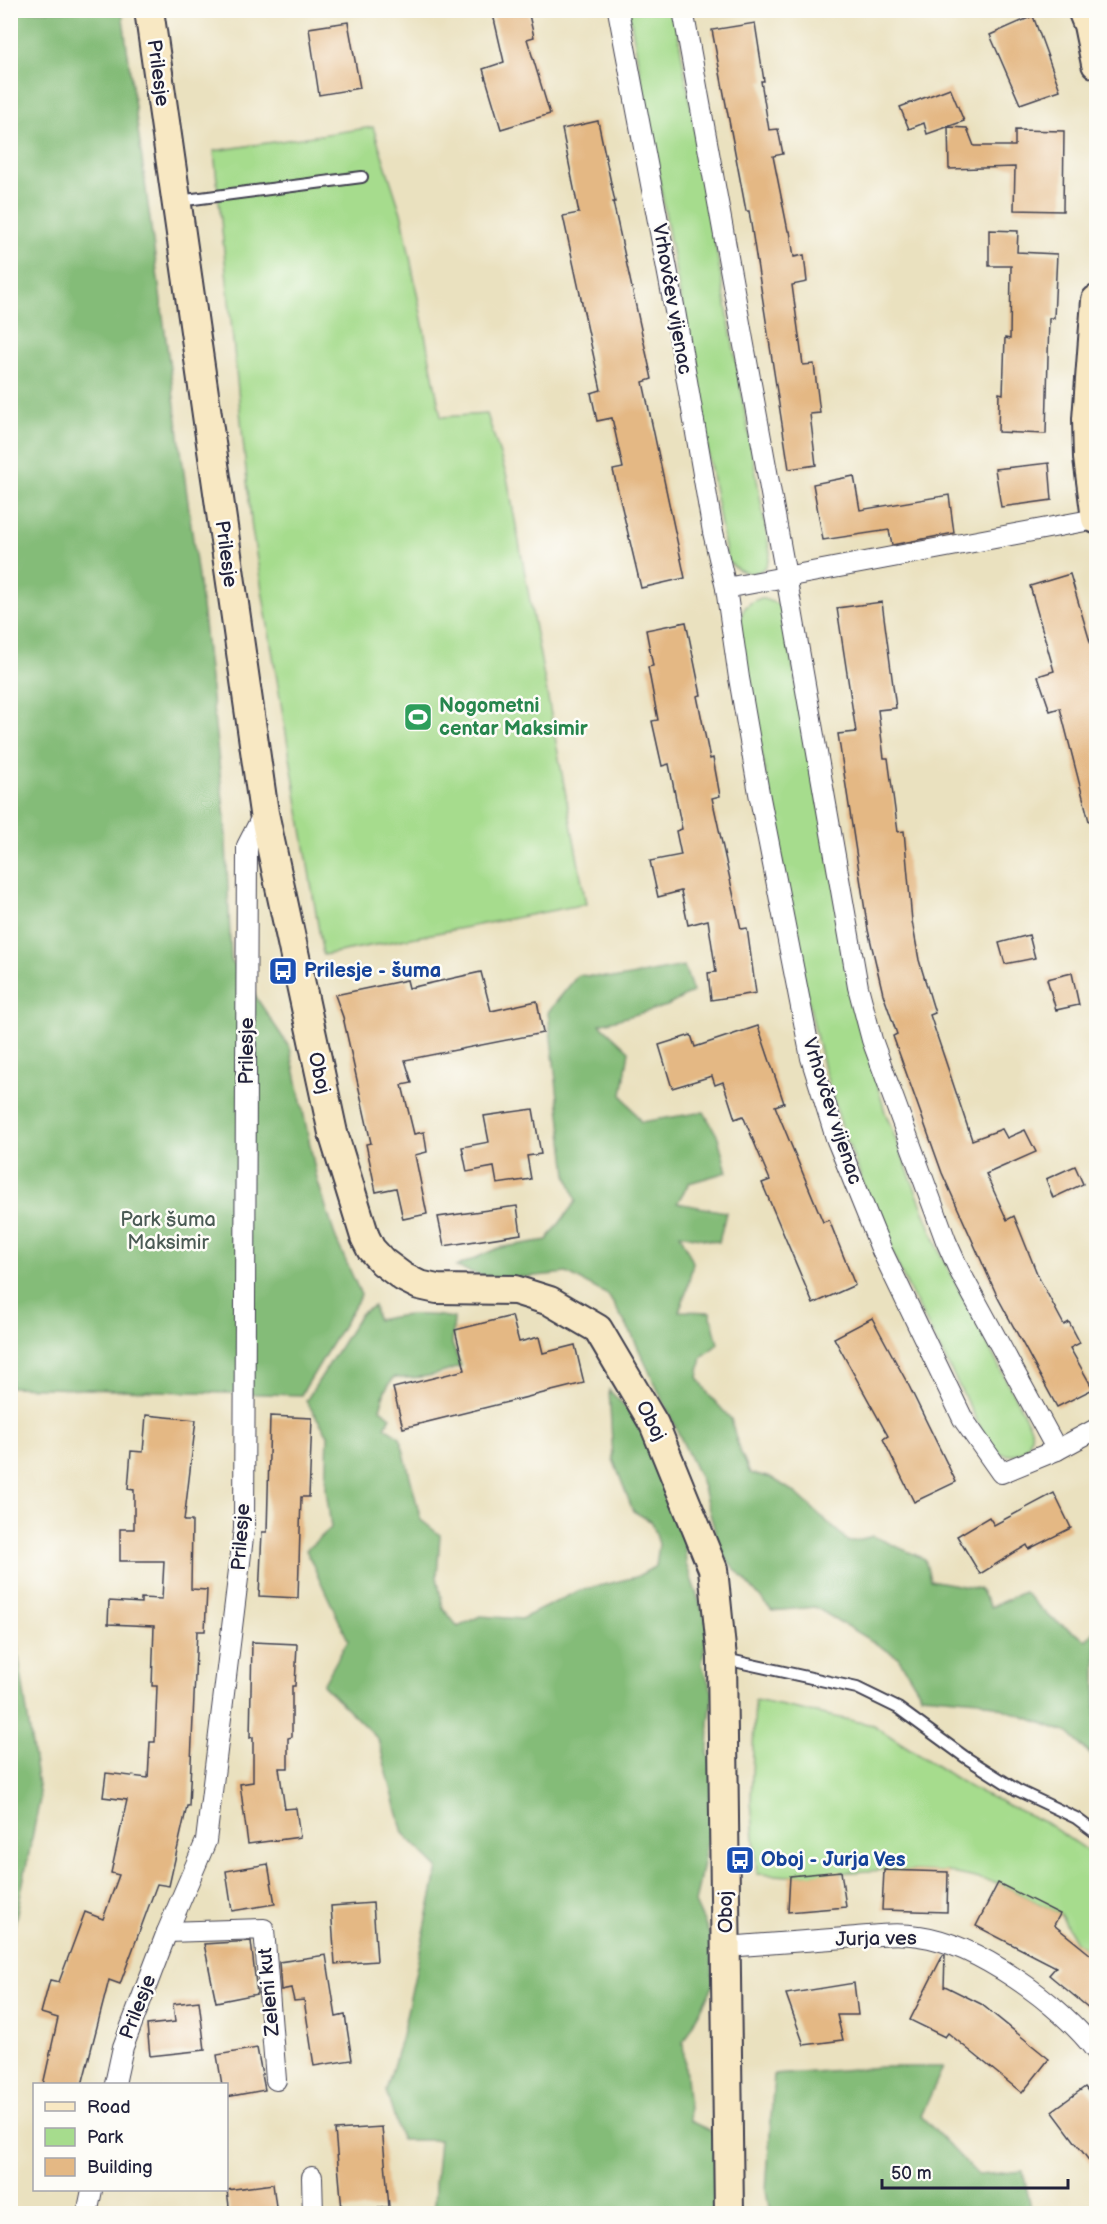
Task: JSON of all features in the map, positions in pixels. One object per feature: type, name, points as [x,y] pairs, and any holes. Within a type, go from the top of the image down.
[{"type":"street","name":"Prilesje","points":[[115,2083],[123,2047],[167,1932],[206,1841],[244,1529],[247,846],[264,813],[149,10]]},
{"type":"street","name":"Vrhovčev vijenac","points":[[618,10],[675,311],[713,532],[726,588],[739,678],[811,1058],[836,1138],[882,1251],[963,1419],[1001,1473],[1058,1450],[1096,1429]]},
{"type":"street","points":[[683,10],[858,987],[872,1040],[946,1241],[959,1270],[1058,1450]]},
{"type":"street","points":[[1082,10],[1088,25],[1096,64]]},
{"type":"street","points":[[726,588],[1096,519],[1088,458],[1087,419],[1096,300]]},
{"type":"street","name":"Oboj","points":[[264,813],[333,1133],[364,1237],[371,1249],[383,1262],[419,1286],[437,1289],[515,1290],[550,1300],[597,1329],[654,1424],[713,1569],[722,1658],[729,2214]]},
{"type":"street","name":"Zeleni kut","points":[[167,1932],[264,1929],[276,2080]]},
{"type":"street","name":"Jurja ves","points":[[726,1947],[889,1935],[919,1936],[946,1943],[982,1959],[1049,2002],[1084,2034],[1096,2051]]},
{"type":"street","points":[[312,2177],[313,2214]]},
{"type":"street","points":[[87,2214],[92,2191]]},
{"type":"lane","points":[[177,201],[362,177]]},
{"type":"lane","points":[[722,1658],[857,1688],[898,1708],[965,1757],[1017,1790],[1076,1818],[1096,1833]]},
{"type":"green space","name":"Park šuma Maksimir","points":[[11,11],[122,11],[203,614],[225,819],[231,960],[290,1048],[317,1179],[336,1239],[361,1295],[301,1395],[11,1387]]},
{"type":"green space","points":[[629,11],[674,11],[770,553],[765,568],[753,573],[739,570],[727,559]]},
{"type":"green space","name":"Nogometni centar Maksimir","points":[[373,127],[402,216],[441,417],[487,414],[507,477],[586,904],[323,955],[252,530],[214,151]]},
{"type":"green space","points":[[761,598],[778,604],[782,610],[866,1045],[885,1112],[941,1255],[1031,1428],[1029,1443],[1019,1453],[1005,1455],[991,1448],[903,1277],[866,1191],[840,1121],[823,1065],[804,982],[740,636],[742,612],[748,604]]},
{"type":"green space","points":[[684,966],[693,992],[667,1006],[600,1024],[629,1051],[622,1095],[641,1122],[704,1112],[718,1137],[727,1172],[689,1183],[677,1203],[726,1212],[719,1242],[680,1234],[693,1262],[687,1290],[679,1311],[710,1312],[718,1344],[702,1357],[698,1377],[709,1395],[731,1419],[738,1446],[750,1473],[772,1478],[797,1494],[849,1542],[873,1536],[925,1559],[930,1580],[979,1589],[991,1607],[1024,1592],[1049,1617],[1086,1640],[1096,1629],[1096,1760],[1068,1733],[979,1700],[921,1695],[898,1657],[815,1607],[772,1611],[721,1553],[701,1481],[630,1331],[608,1295],[567,1273],[494,1280],[456,1267],[498,1248],[547,1240],[576,1201],[567,1174],[548,1012],[578,975],[619,978]]},
{"type":"green space","points":[[374,1306],[377,1320],[416,1315],[454,1318],[452,1344],[461,1366],[428,1376],[394,1377],[385,1390],[380,1409],[391,1417],[385,1427],[400,1437],[421,1520],[440,1535],[437,1577],[443,1608],[458,1627],[480,1616],[521,1619],[578,1591],[636,1577],[656,1566],[659,1544],[652,1522],[633,1511],[613,1459],[609,1390],[634,1416],[684,1529],[686,1564],[708,1626],[702,1665],[713,1693],[708,1754],[720,1777],[695,1903],[712,1940],[713,1986],[683,2043],[690,2121],[721,2136],[721,2213],[434,2213],[439,2140],[401,2140],[386,2091],[402,2035],[438,1868],[403,1833],[378,1739],[323,1685],[348,1640],[306,1550],[331,1528],[326,1489],[328,1435],[306,1401],[361,1313]]},
{"type":"green space","points":[[10,1599],[40,1799],[11,1942],[10,1942]]},
{"type":"green space","points":[[755,1700],[873,1725],[969,1787],[1046,1823],[1096,1857],[1096,1959],[1076,1942],[1060,1914],[998,1883],[948,1872],[884,1870],[790,1876],[757,1874],[751,1801]]},
{"type":"green space","points":[[881,2067],[943,2067],[921,2116],[978,2175],[1023,2171],[1032,2213],[770,2213],[766,2191],[774,2075]]},
{"type":"building","points":[[492,10],[528,10],[534,37],[527,39],[550,114],[501,129],[483,69],[504,62]]},
{"type":"building","points":[[1033,16],[1060,90],[1020,104],[990,35]]},
{"type":"building","points":[[348,22],[360,88],[319,95],[309,28]]},
{"type":"building","points":[[755,23],[769,130],[778,129],[783,154],[773,156],[788,231],[790,231],[794,257],[804,255],[807,282],[792,285],[803,365],[814,364],[820,413],[810,414],[816,465],[789,469],[749,211],[746,211],[712,30]]},
{"type":"building","points":[[950,88],[964,121],[927,134],[924,123],[909,129],[900,107]]},
{"type":"building","points":[[598,121],[615,202],[613,202],[652,379],[643,382],[685,578],[641,588],[613,470],[623,468],[612,418],[597,421],[591,393],[601,390],[563,216],[579,213],[562,129]]},
{"type":"building","points":[[948,127],[967,128],[974,146],[1015,146],[1015,130],[1064,131],[1063,211],[1014,210],[1015,167],[949,169]]},
{"type":"building","points":[[989,230],[1018,231],[1017,252],[1057,254],[1054,318],[1049,318],[1046,434],[998,432],[999,393],[1003,394],[1005,338],[1010,339],[1011,266],[989,266]]},
{"type":"building","points":[[1049,463],[1052,500],[1001,507],[995,469]]},
{"type":"building","points":[[854,476],[860,510],[949,495],[954,533],[892,545],[889,530],[823,540],[813,484]]},
{"type":"building","points":[[1070,574],[1096,662],[1096,820],[1089,821],[1060,708],[1050,711],[1038,676],[1054,671],[1030,586]]},
{"type":"building","points":[[882,602],[896,708],[878,710],[884,758],[888,758],[898,832],[904,831],[912,921],[919,960],[935,1013],[930,1015],[972,1140],[1002,1129],[1007,1138],[1025,1130],[1036,1152],[986,1174],[1007,1220],[1014,1216],[1038,1276],[1064,1325],[1069,1322],[1080,1343],[1070,1348],[1093,1389],[1057,1407],[998,1298],[942,1173],[893,1036],[897,1034],[883,994],[868,930],[838,734],[856,732],[837,608]]},
{"type":"building","points":[[686,622],[701,695],[697,696],[720,796],[712,798],[741,929],[747,928],[756,993],[711,1000],[708,973],[716,972],[708,920],[688,925],[681,891],[658,897],[650,861],[681,855],[676,831],[682,829],[669,764],[662,766],[652,721],[658,720],[648,667],[653,666],[646,630]]},
{"type":"building","points":[[1029,935],[1035,958],[1005,964],[999,943]]},
{"type":"building","points":[[481,972],[491,1011],[537,1001],[543,1033],[405,1060],[412,1083],[402,1085],[414,1134],[424,1132],[427,1152],[415,1155],[427,1214],[403,1219],[396,1188],[376,1192],[366,1144],[371,1143],[343,1017],[335,995],[407,980],[409,988]]},
{"type":"building","points":[[1072,973],[1079,1005],[1056,1010],[1047,979]]},
{"type":"building","points":[[758,1026],[784,1103],[775,1106],[823,1222],[829,1220],[855,1285],[813,1304],[762,1183],[770,1180],[743,1116],[735,1119],[723,1082],[715,1085],[712,1076],[672,1088],[659,1045],[691,1035],[695,1047]]},
{"type":"building","points":[[533,1109],[541,1154],[527,1156],[531,1179],[497,1184],[494,1167],[467,1172],[462,1147],[489,1142],[484,1116]]},
{"type":"building","points":[[1075,1166],[1083,1184],[1053,1198],[1046,1179]]},
{"type":"building","points":[[517,1206],[521,1234],[444,1246],[438,1217]]},
{"type":"building","points":[[512,1316],[519,1342],[539,1337],[543,1353],[575,1345],[584,1383],[403,1428],[393,1388],[465,1370],[455,1330]]},
{"type":"building","points":[[872,1318],[909,1386],[956,1482],[914,1502],[883,1439],[888,1436],[834,1338]]},
{"type":"building","points":[[146,1415],[196,1420],[184,1521],[192,1521],[191,1589],[207,1590],[205,1631],[197,1631],[189,1806],[187,1806],[169,1886],[157,1884],[120,1984],[109,1980],[83,2083],[43,2083],[58,2018],[41,2013],[50,1980],[59,1982],[85,1912],[103,1919],[119,1875],[111,1873],[127,1800],[103,1797],[106,1773],[148,1778],[150,1742],[155,1742],[157,1686],[152,1686],[154,1626],[108,1624],[109,1601],[141,1603],[141,1598],[162,1599],[164,1561],[120,1561],[120,1529],[134,1529],[134,1490],[128,1489],[131,1451],[143,1452]]},
{"type":"building","points":[[270,1416],[312,1418],[309,1497],[301,1497],[298,1598],[259,1596],[262,1532],[267,1532]]},
{"type":"building","points":[[1054,1493],[1071,1528],[1029,1549],[1027,1545],[980,1574],[957,1536],[989,1517],[994,1525]]},
{"type":"building","points":[[252,1642],[297,1644],[295,1686],[292,1686],[292,1737],[288,1738],[288,1768],[279,1768],[285,1809],[296,1808],[300,1837],[248,1844],[240,1784],[253,1782],[253,1737],[250,1738]]},
{"type":"building","points":[[268,1864],[275,1904],[232,1911],[226,1871]]},
{"type":"building","points":[[884,1870],[948,1872],[947,1912],[882,1910]]},
{"type":"building","points":[[841,1871],[846,1907],[788,1912],[790,1876]]},
{"type":"building","points":[[998,1883],[1060,1914],[1054,1925],[1096,1959],[1096,2014],[1049,1975],[1056,1967],[976,1926]]},
{"type":"building","points":[[373,1903],[377,1961],[335,1964],[331,1906]]},
{"type":"building","points":[[251,1941],[257,1994],[216,2002],[204,1944]]},
{"type":"building","points":[[326,1955],[336,2017],[345,2015],[352,2060],[314,2066],[304,2000],[294,2001],[291,1988],[281,1990],[279,1962]]},
{"type":"building","points":[[945,1955],[944,1988],[945,1986],[981,2004],[1049,2059],[1022,2093],[948,2033],[945,2037],[910,2020]]},
{"type":"building","points":[[854,1983],[858,2015],[837,2015],[843,2040],[804,2045],[786,1994]]},
{"type":"building","points":[[199,2001],[205,2050],[150,2056],[147,2025],[175,2022],[173,2004]]},
{"type":"building","points":[[257,2048],[265,2090],[228,2097],[228,2083],[222,2083],[217,2055]]},
{"type":"building","points":[[1085,2087],[1096,2102],[1096,2170],[1052,2111]]},
{"type":"building","points":[[382,2127],[389,2207],[342,2210],[335,2130]]},
{"type":"building","points":[[273,2184],[277,2214],[230,2214],[228,2190]]},
{"type":"place","name":"Nogometni centar Maksimir","points":[[418,717]]},
{"type":"place","name":"Prilesje - šuma","points":[[283,971]]},
{"type":"place","name":"Oboj - Jurja Ves","points":[[740,1860]]}]
